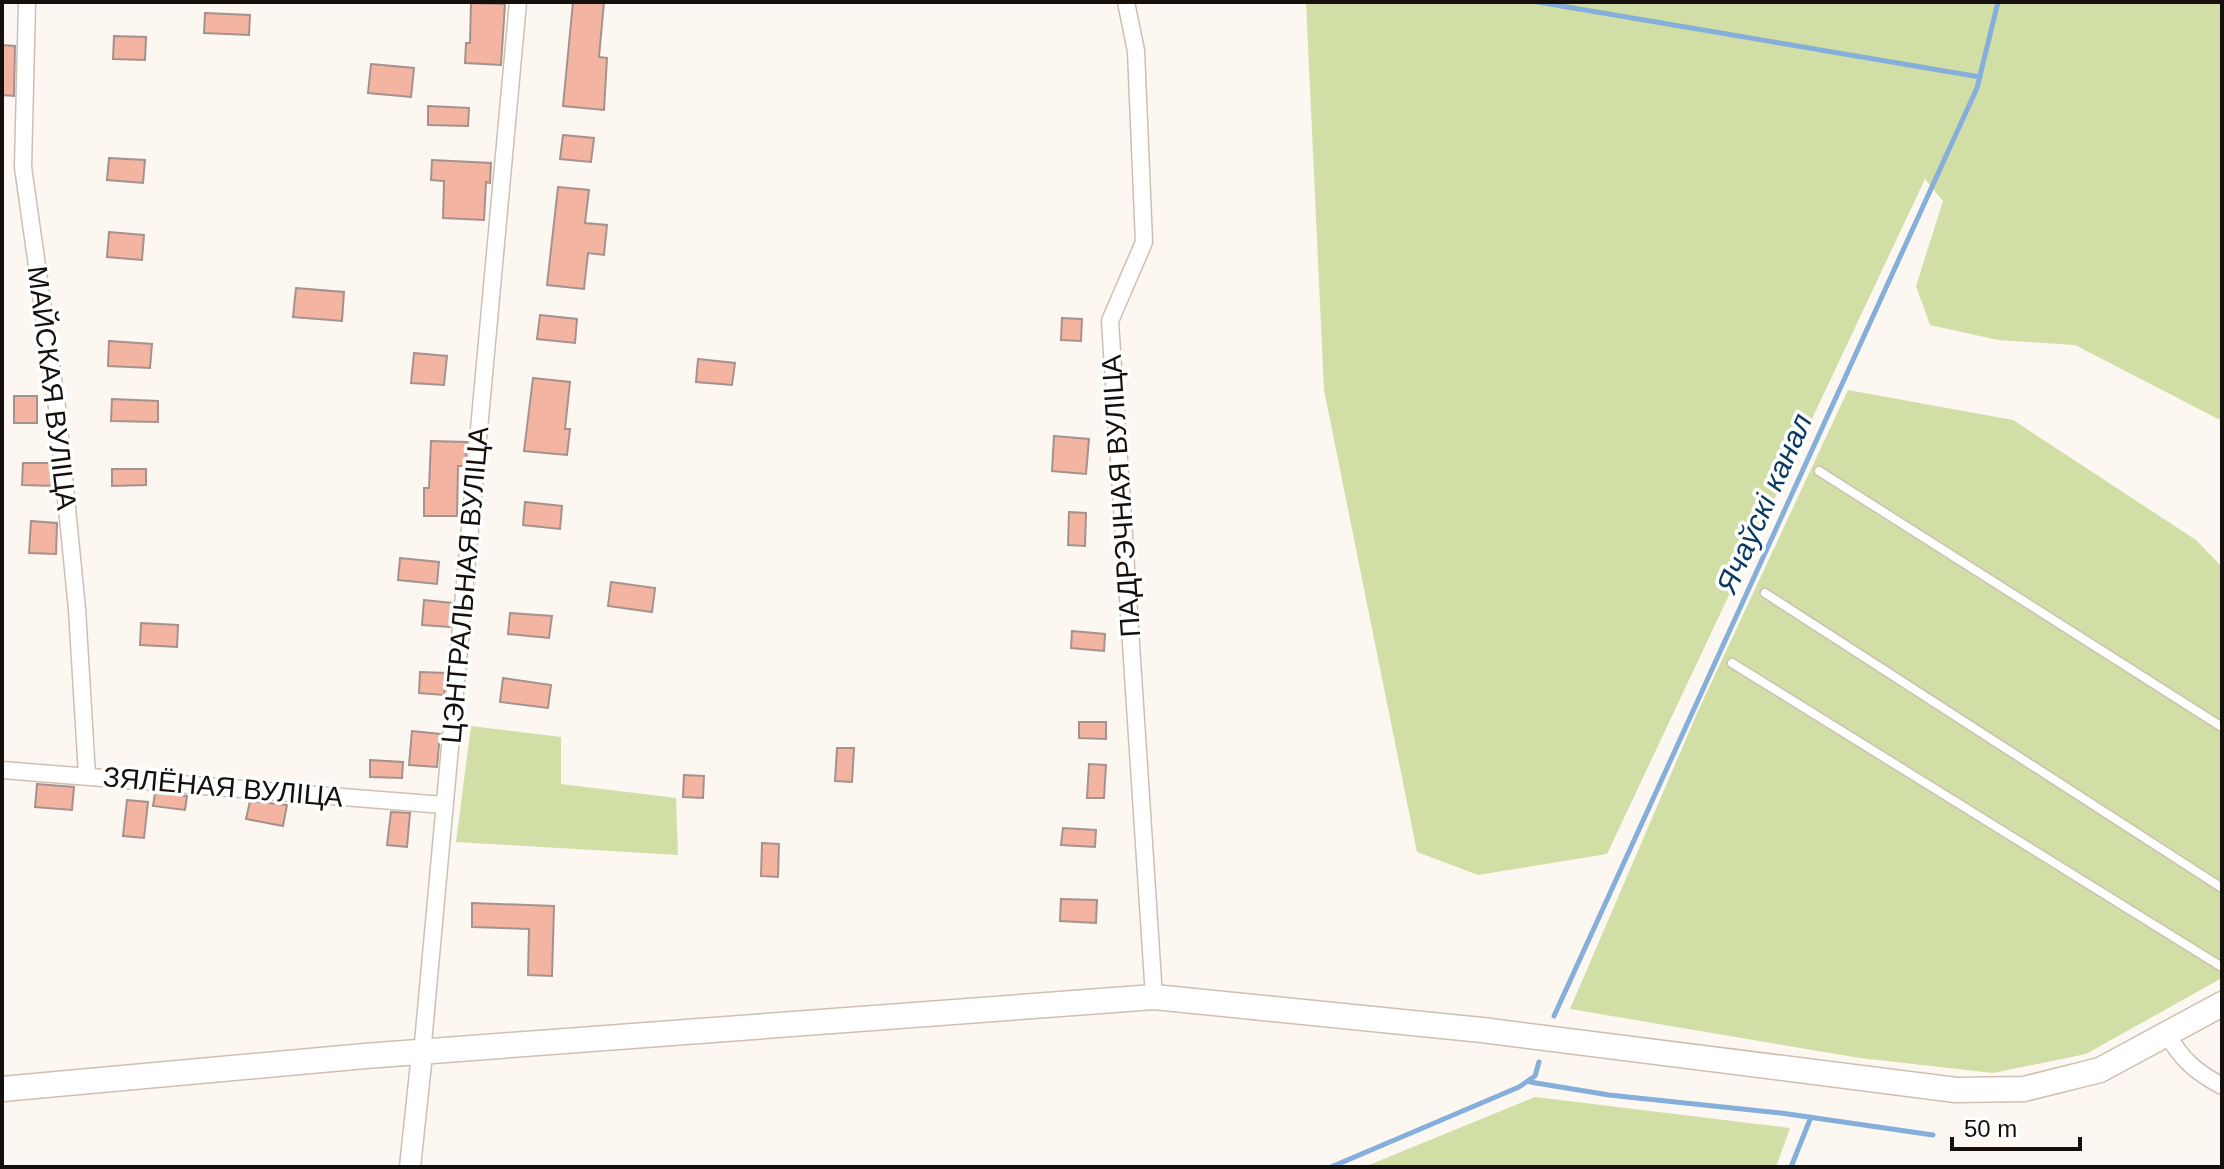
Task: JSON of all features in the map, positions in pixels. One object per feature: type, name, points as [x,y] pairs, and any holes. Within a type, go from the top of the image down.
[{"type":"main road","points":[[2,1089],[1154,997],[1496,1031],[1956,1090],[2024,1089],[2062,1082],[2100,1070],[2222,1004]]},
{"type":"street","name":"МАЙСКАЯ ВУЛІЦА","points":[[27,2],[23,167],[57,407],[77,609],[87,775]]},
{"type":"street","name":"ЦЭНТРАЛЬНАЯ ВУЛІЦА","points":[[410,1167],[518,2]]},
{"type":"street","name":"ПАДРЭЧНАЯ ВУЛІЦА","points":[[1126,2],[1136,51],[1144,242],[1110,321],[1154,997]]},
{"type":"street","name":"ЗЯЛЁНАЯ ВУЛІЦА","points":[[2,770],[444,805]]},
{"type":"street","points":[[2167,1034],[2181,1057],[2196,1072],[2222,1086]]},
{"type":"lane","points":[[1819,471],[2222,727]]},
{"type":"lane","points":[[1765,593],[2222,888]]},
{"type":"lane","points":[[1732,663],[2222,967]]},
{"type":"green space","points":[[1306,2],[2222,2],[2222,421],[2075,345],[1998,340],[1930,325],[1916,286],[1943,201],[1925,179],[1607,854],[1478,875],[1417,852],[1324,390]]},
{"type":"green space","points":[[1848,390],[2013,420],[2196,540],[2222,567],[2222,978],[2086,1054],[1993,1073],[1860,1058],[1570,1009],[1698,711]]},
{"type":"green space","points":[[471,726],[561,737],[561,784],[676,798],[678,855],[456,842]]},
{"type":"green space","points":[[1535,1097],[1790,1128],[1776,1167],[1364,1167]]},
{"type":"building","points":[[573,2],[604,2],[599,57],[607,58],[604,110],[563,106]]},
{"type":"building","points":[[471,3],[505,4],[501,65],[465,63],[466,43],[470,43]]},
{"type":"building","points":[[205,13],[250,15],[249,35],[204,33]]},
{"type":"building","points":[[114,36],[146,37],[145,60],[113,59]]},
{"type":"building","points":[[2,45],[15,46],[14,96],[2,95]]},
{"type":"building","points":[[371,64],[414,68],[411,97],[368,93]]},
{"type":"building","points":[[428,106],[469,108],[468,126],[428,125]]},
{"type":"building","points":[[563,135],[594,138],[591,162],[560,159]]},
{"type":"building","points":[[109,158],[145,160],[143,183],[107,180]]},
{"type":"building","points":[[432,160],[491,163],[490,183],[486,182],[484,220],[443,218],[444,181],[431,180]]},
{"type":"building","points":[[558,187],[589,190],[585,223],[607,225],[604,255],[588,253],[584,289],[547,285]]},
{"type":"building","points":[[109,232],[144,235],[142,260],[107,257]]},
{"type":"building","points":[[296,288],[344,292],[342,321],[293,317]]},
{"type":"building","points":[[540,315],[577,319],[575,343],[537,339]]},
{"type":"building","points":[[1062,318],[1082,319],[1081,341],[1061,340]]},
{"type":"building","points":[[109,341],[152,344],[150,368],[108,366]]},
{"type":"building","points":[[414,353],[447,356],[444,385],[411,383]]},
{"type":"building","points":[[698,359],[735,363],[732,385],[696,382]]},
{"type":"building","points":[[533,378],[570,382],[565,429],[570,429],[567,455],[524,451]]},
{"type":"building","points":[[14,396],[37,396],[37,423],[14,423]]},
{"type":"building","points":[[112,399],[158,401],[158,422],[111,421]]},
{"type":"building","points":[[1054,436],[1089,439],[1086,474],[1052,471]]},
{"type":"building","points":[[431,441],[467,442],[465,466],[458,466],[457,516],[424,516],[424,488],[429,488]]},
{"type":"building","points":[[23,463],[52,463],[54,486],[22,485]]},
{"type":"building","points":[[112,469],[146,469],[146,485],[112,486]]},
{"type":"building","points":[[525,502],[562,506],[560,529],[523,525]]},
{"type":"building","points":[[1069,512],[1086,513],[1085,546],[1068,545]]},
{"type":"building","points":[[31,521],[57,523],[56,554],[29,553]]},
{"type":"building","points":[[400,558],[439,562],[437,584],[398,580]]},
{"type":"building","points":[[611,582],[655,588],[652,612],[608,606]]},
{"type":"building","points":[[424,600],[452,603],[450,627],[422,625]]},
{"type":"building","points":[[510,613],[552,616],[549,638],[508,634]]},
{"type":"building","points":[[141,623],[178,625],[177,647],[140,645]]},
{"type":"building","points":[[1072,631],[1105,634],[1104,651],[1071,648]]},
{"type":"building","points":[[420,672],[446,673],[444,695],[419,693]]},
{"type":"building","points":[[503,678],[551,685],[548,708],[500,702]]},
{"type":"building","points":[[1079,722],[1106,722],[1106,739],[1079,738]]},
{"type":"building","points":[[412,731],[440,734],[437,767],[409,765]]},
{"type":"building","points":[[837,748],[854,748],[852,782],[835,781]]},
{"type":"building","points":[[370,760],[403,762],[402,778],[370,777]]},
{"type":"building","points":[[1089,764],[1106,765],[1104,798],[1087,798]]},
{"type":"building","points":[[684,775],[704,776],[703,798],[683,797]]},
{"type":"building","points":[[37,784],[74,787],[72,810],[35,807]]},
{"type":"building","points":[[155,793],[187,796],[185,810],[153,806]]},
{"type":"building","points":[[127,800],[148,802],[144,838],[123,836]]},
{"type":"building","points":[[250,801],[287,805],[283,826],[246,819]]},
{"type":"building","points":[[391,812],[410,813],[407,847],[387,845]]},
{"type":"building","points":[[1063,828],[1096,830],[1095,847],[1061,845]]},
{"type":"building","points":[[762,843],[779,844],[778,877],[761,876]]},
{"type":"building","points":[[1061,899],[1097,900],[1096,923],[1060,921]]},
{"type":"building","points":[[472,903],[554,906],[552,976],[528,975],[529,929],[472,927]]},
{"type":"waterway","points":[[1538,2],[1980,77]]},
{"type":"waterway","name":"Ячаўскі канал","points":[[1554,1016],[1977,88],[1998,2]]},
{"type":"waterway","name":"Ячаўскі канал","points":[[1331,1167],[1519,1087],[1535,1076],[1539,1062]]},
{"type":"waterway","points":[[1530,1082],[1609,1095],[1781,1113],[1933,1135]]},
{"type":"waterway","points":[[1791,1167],[1811,1117]]}]
